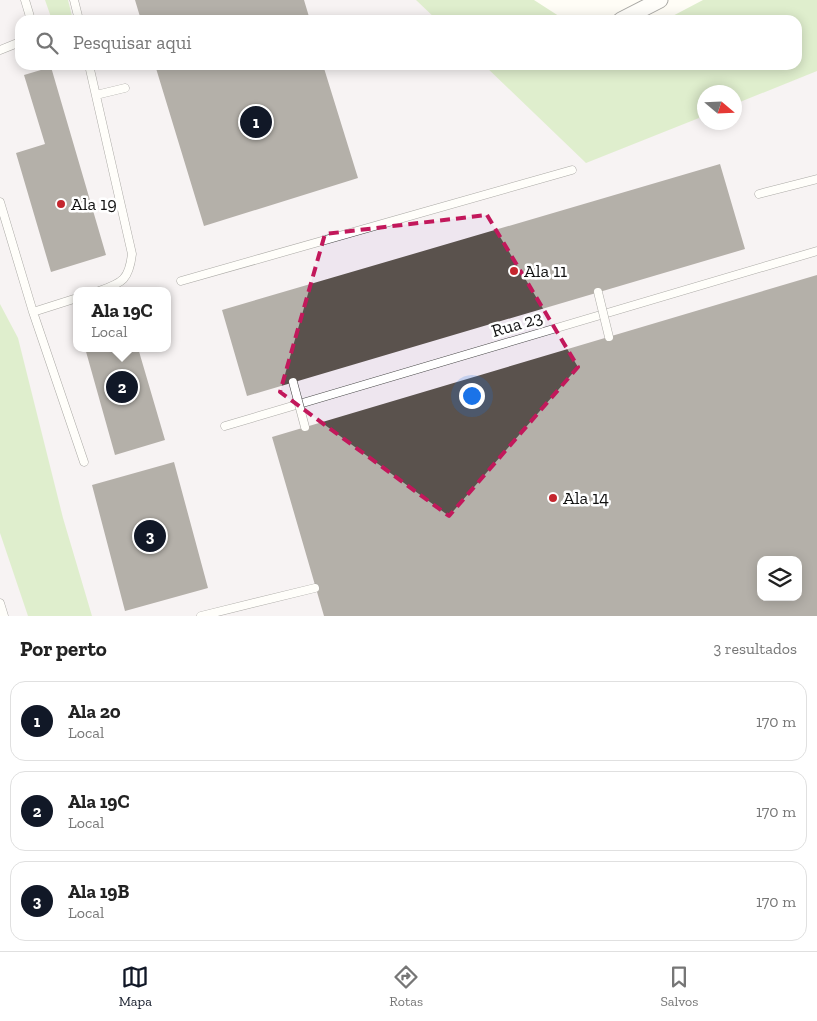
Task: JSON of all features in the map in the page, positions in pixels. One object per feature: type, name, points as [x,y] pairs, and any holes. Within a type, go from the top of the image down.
[{"type":"street","points":[[631,15],[660,0]]},
{"type":"lane","points":[[25,0],[30,15]]},
{"type":"lane","points":[[74,0],[78,15]]},
{"type":"lane","points":[[0,50],[15,44]]},
{"type":"lane","points":[[90,70],[132,254],[127,277],[112,287]]},
{"type":"lane","points":[[96,95],[125,88]]},
{"type":"lane","points":[[181,281],[572,170]]},
{"type":"lane","points":[[759,194],[817,179]]},
{"type":"lane","points":[[0,202],[33,312],[84,462]]},
{"type":"lane","name":"Rua 23","points":[[225,426],[817,251]]},
{"type":"lane","points":[[598,292],[609,337]]},
{"type":"lane","points":[[33,312],[73,299]]},
{"type":"lane","points":[[293,382],[305,427]]},
{"type":"lane","points":[[201,616],[316,588]]},
{"type":"lane","points":[[0,603],[4,616]]},
{"type":"highlighted area","points":[[487,215],[578,367],[449,516],[280,392],[325,234]]},
{"type":"shaded area","points":[[0,0],[488,0],[496,15],[15,15],[15,70],[802,70],[802,15],[817,0],[817,616],[0,616]]},
{"type":"green space","points":[[45,0],[68,0],[72,15],[50,15]]},
{"type":"green space","points":[[416,0],[534,0],[557,15],[432,15]]},
{"type":"green space","points":[[703,0],[817,0],[817,71],[742,101],[742,85],[697,85],[697,119],[586,163],[489,70],[802,70],[802,15],[674,15]]},
{"type":"green space","points":[[0,304],[18,338],[63,518],[92,616],[28,616],[0,533]]},
{"type":"building","points":[[135,0],[304,0],[308,15],[140,15]]},
{"type":"building","name":"Ala 19","points":[[41,70],[52,70],[106,255],[51,272],[16,153],[45,144],[24,75]]},
{"type":"building","points":[[157,70],[325,70],[358,178],[204,226]]},
{"type":"building","name":"Ala 11","points":[[720,164],[745,249],[247,396],[222,310]]},
{"type":"building","name":"Ala 14","points":[[817,275],[817,616],[324,616],[272,437]]},
{"type":"building","points":[[86,352],[139,352],[165,440],[115,455]]},
{"type":"building","points":[[174,462],[208,588],[125,611],[92,485]]},
{"type":"place","name":"Ala 20","points":[[256,122]]},
{"type":"place","name":"Ala 19","points":[[61,204]]},
{"type":"place","name":"Ala 11","points":[[514,271]]},
{"type":"place","name":"Ala 19C","points":[[122,387]]},
{"type":"place","name":"Ala 14","points":[[553,498]]},
{"type":"place","name":"Ala 19B","points":[[150,536]]}]
